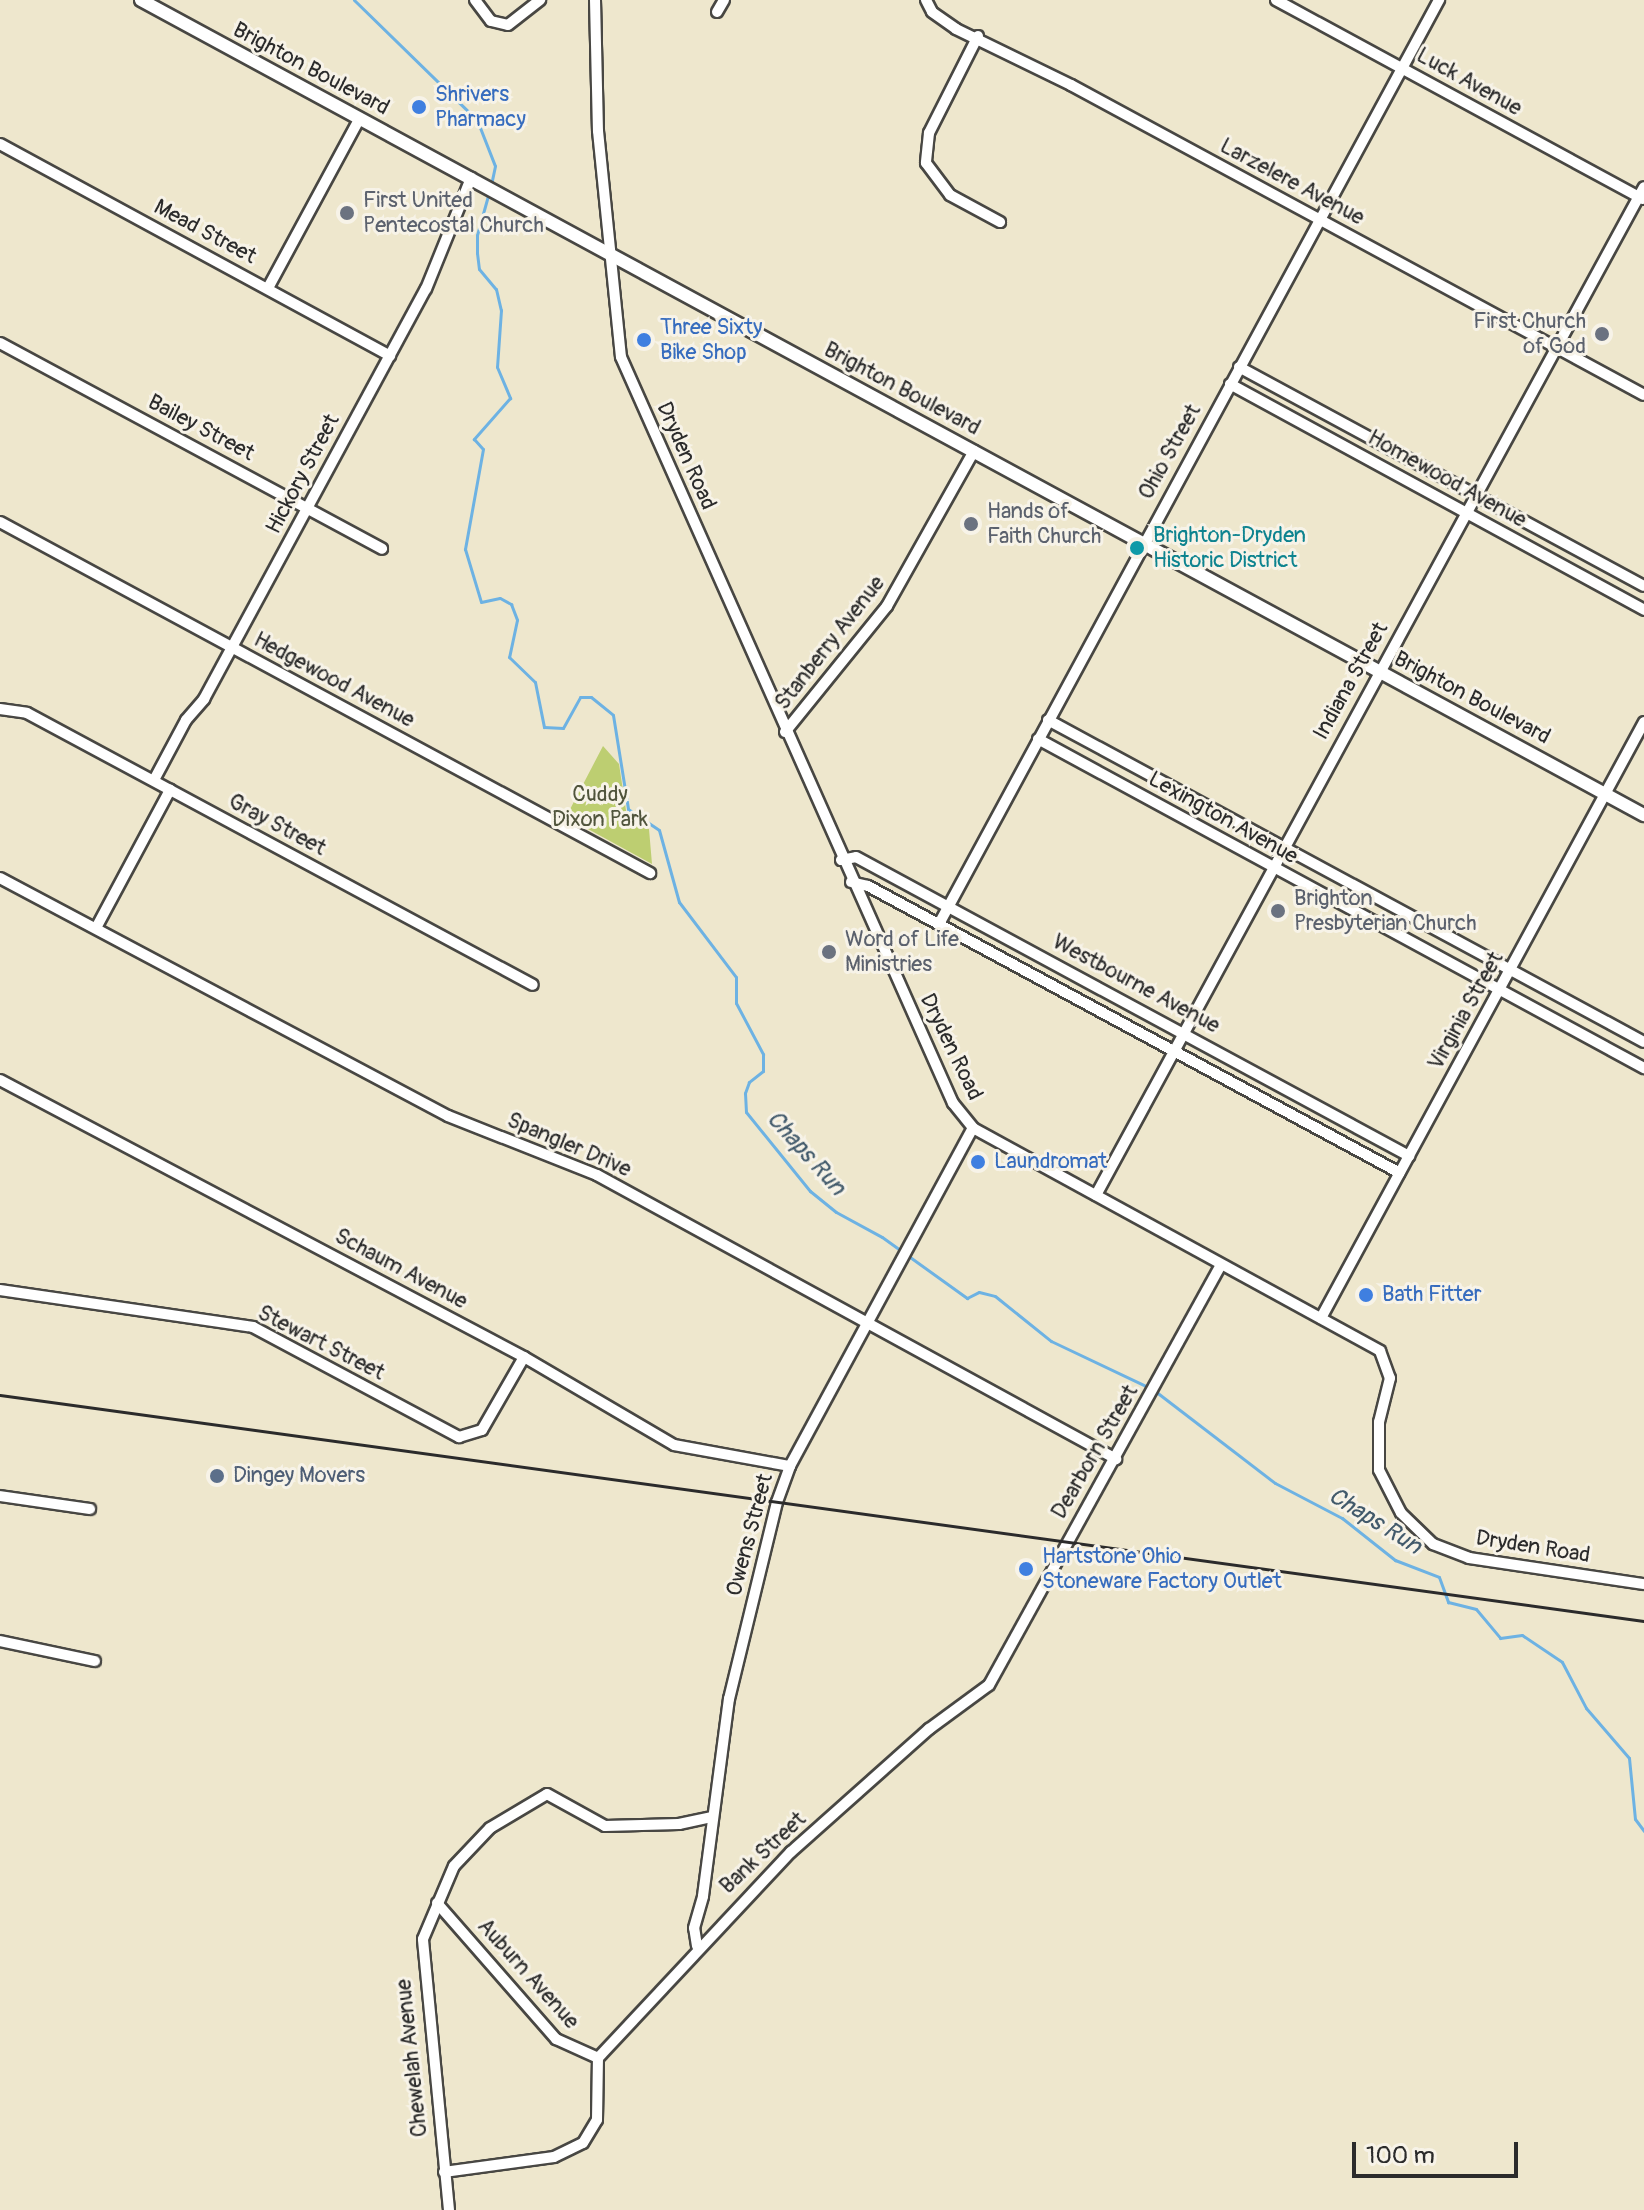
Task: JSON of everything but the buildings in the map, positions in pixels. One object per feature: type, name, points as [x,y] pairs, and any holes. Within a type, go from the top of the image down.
[{"type":"street","name":"Brighton Boulevard","points":[[141,0],[504,194],[1644,815]]},
{"type":"street","points":[[475,0],[499,25],[508,25],[540,0]]},
{"type":"street","name":"Dryden Road","points":[[595,0],[608,252],[621,357],[841,860],[953,1103],[973,1128],[1380,1351],[1389,1366],[1376,1440],[1379,1470],[1392,1501],[1421,1534],[1469,1558],[1644,1584]]},
{"type":"street","points":[[717,12],[724,0]]},
{"type":"street","name":"Larzelere Avenue","points":[[926,0],[942,21],[978,36],[1644,395]]},
{"type":"street","name":"Luck Avenue","points":[[1276,0],[1642,194]]},
{"type":"street","name":"Ohio Street","points":[[939,924],[1439,0]]},
{"type":"street","points":[[978,36],[929,133],[926,163],[939,186],[1000,222]]},
{"type":"street","points":[[268,288],[360,118]]},
{"type":"street","name":"Mead Street","points":[[0,144],[390,356]]},
{"type":"street","name":"Hickory Street","points":[[154,780],[232,648],[390,356],[445,250],[476,180]]},
{"type":"street","name":"Indiana Street","points":[[1096,1195],[1555,347],[1642,194]]},
{"type":"street","name":"Bailey Street","points":[[0,343],[382,549]]},
{"type":"street","name":"Homewood Avenue","points":[[1239,367],[1644,586]]},
{"type":"street","name":"Homewood Avenue","points":[[1230,384],[1644,610]]},
{"type":"street","name":"Stanberry Avenue","points":[[785,732],[887,606],[974,451]]},
{"type":"street","name":"Hedgewood Avenue","points":[[0,522],[650,873]]},
{"type":"street","name":"Gray Street","points":[[0,709],[27,713],[533,985]]},
{"type":"street","name":"Lexington Avenue","points":[[1048,720],[1644,1042]]},
{"type":"street","name":"Virginia Street","points":[[1321,1318],[1644,722]]},
{"type":"street","name":"Lexington Avenue","points":[[1038,739],[1644,1068]]},
{"type":"street","points":[[96,928],[170,790]]},
{"type":"street","name":"Westbourne Avenue","points":[[841,860],[855,856],[1409,1156]]},
{"type":"street","name":"Spangler Drive","points":[[0,878],[448,1116],[597,1175],[1116,1459]]},
{"type":"street","name":"Westbourne Avenue","points":[[851,882],[939,924],[1400,1173]]},
{"type":"street","name":"Schaum Avenue","points":[[0,1080],[524,1357],[674,1445],[790,1466]]},
{"type":"street","name":"Owens Street","points":[[697,1946],[694,1928],[703,1896],[712,1817],[739,1655],[765,1538],[790,1466],[973,1128]]},
{"type":"street","name":"Dearborn Street","points":[[975,1698],[989,1685],[1221,1265]]},
{"type":"street","name":"Stewart Street","points":[[0,1290],[253,1327],[459,1437],[482,1430],[524,1357]]},
{"type":"street","points":[[0,1496],[90,1509]]},
{"type":"street","points":[[0,1641],[95,1661]]},
{"type":"street","name":"Bank Street","points":[[598,2058],[697,1946],[791,1852],[929,1729],[975,1698]]},
{"type":"street","name":"Chewelah Avenue","points":[[449,2210],[423,1966],[423,1939],[454,1866],[478,1839],[528,1801],[553,1795],[605,1826],[664,1826],[712,1817]]},
{"type":"street","name":"Auburn Avenue","points":[[437,1903],[556,2039],[598,2058]]},
{"type":"street","points":[[444,2172],[554,2157],[583,2143],[597,2120],[598,2058]]},
{"type":"green space","name":"Cuddy Dixon Park","points":[[603,746],[619,764],[627,817],[649,829],[652,864],[566,817]]},
{"type":"waterway","name":"Chaps Run","points":[[354,0],[477,120],[495,166],[491,185]]},
{"type":"waterway","name":"Chaps Run","points":[[489,192],[477,235],[477,253],[479,269],[496,289],[501,310],[497,367],[510,398],[474,439],[483,449],[465,549],[481,602],[500,598],[511,604],[517,620],[509,657],[535,682],[544,727],[563,728],[580,697],[591,697],[613,715],[628,809],[659,830],[679,902],[736,977],[736,1003],[763,1054],[763,1071],[749,1082],[745,1093],[746,1112],[810,1191],[836,1212],[882,1237],[967,1298],[979,1292],[995,1296],[1051,1341],[1148,1387]]},
{"type":"waterway","name":"Chaps Run","points":[[1155,1391],[1275,1483],[1342,1518],[1395,1560],[1439,1577],[1448,1602],[1476,1609],[1500,1638],[1522,1635],[1562,1662],[1586,1708],[1629,1758],[1635,1819],[1644,1831]]},
{"type":"railway","points":[[0,1395],[1644,1621]]},
{"type":"place","name":"Shrivers Pharmacy","points":[[419,107]]},
{"type":"place","name":"First United Pentecostal Church","points":[[347,213]]},
{"type":"place","name":"First Church of God","points":[[1602,334]]},
{"type":"place","name":"Three Sixty Bike Shop","points":[[644,340]]},
{"type":"place","name":"Hands of Faith Church","points":[[971,524]]},
{"type":"place","name":"Brighton-Dryden Historic District","points":[[1137,548]]},
{"type":"place","name":"Brighton Presbyterian Church","points":[[1278,911]]},
{"type":"place","name":"Word of Life Ministries","points":[[829,952]]},
{"type":"place","name":"Laundromat","points":[[978,1162]]},
{"type":"place","name":"Bath Fitter","points":[[1366,1295]]},
{"type":"place","name":"Dingey Movers","points":[[217,1476]]},
{"type":"place","name":"Hartstone Ohio Stoneware Factory Outlet","points":[[1026,1569]]}]
